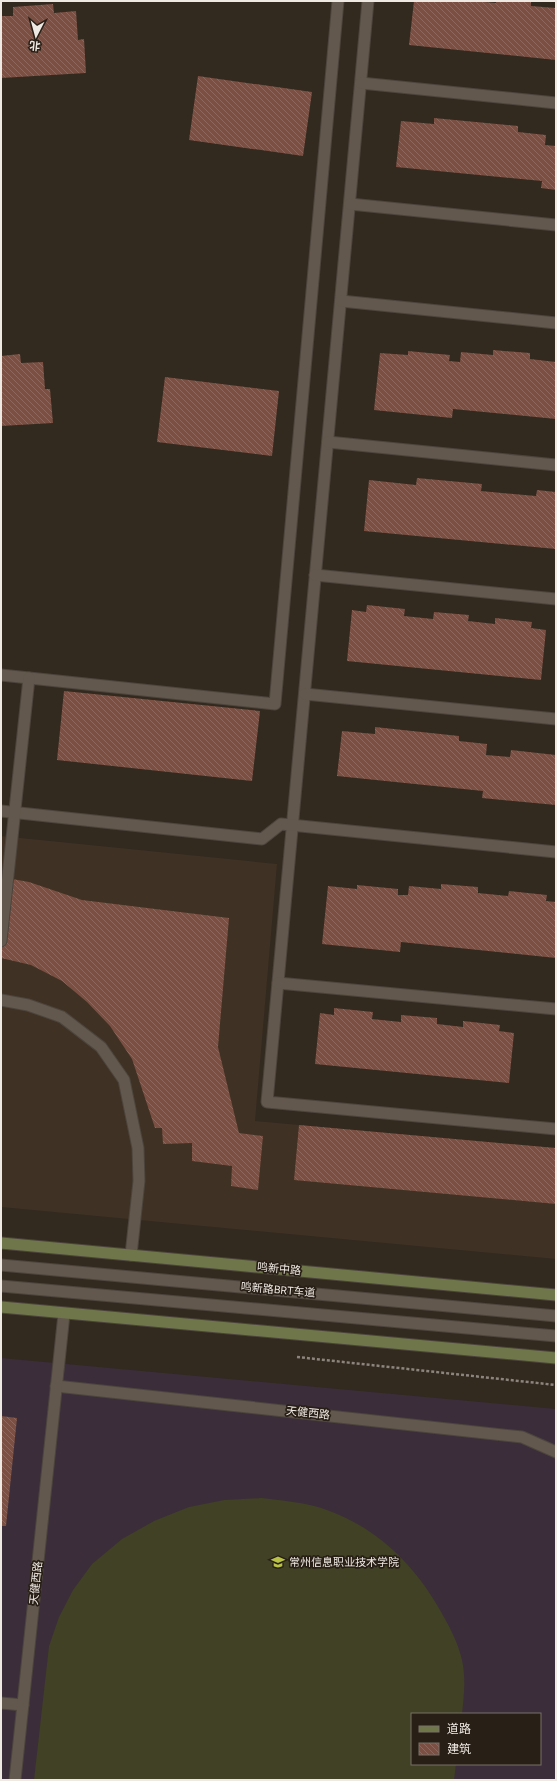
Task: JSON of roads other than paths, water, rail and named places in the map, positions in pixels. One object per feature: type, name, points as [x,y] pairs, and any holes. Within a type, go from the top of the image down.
[{"type":"main road","name":"鸣新中路","points":[[1,1243],[556,1295]]},
{"type":"main road","points":[[1,1307],[64,1314],[556,1358]]},
{"type":"lane","points":[[1,675],[275,704],[338,1]]},
{"type":"lane","points":[[368,1],[267,1102],[556,1129]]},
{"type":"lane","points":[[361,83],[556,103]]},
{"type":"lane","points":[[350,204],[556,225]]},
{"type":"lane","points":[[341,302],[556,323]]},
{"type":"lane","points":[[328,442],[556,465]]},
{"type":"lane","points":[[316,575],[556,599]]},
{"type":"lane","points":[[1,941],[29,678]]},
{"type":"lane","points":[[305,694],[556,719]]},
{"type":"lane","points":[[1,811],[262,839],[281,824],[556,852]]},
{"type":"lane","points":[[278,983],[556,1009]]},
{"type":"lane","points":[[1,1000],[28,1005],[62,1017],[101,1047],[124,1080],[138,1148],[139,1180],[131,1256]]},
{"type":"lane","name":"鸣新路BRT车道","points":[[1,1265],[556,1316]]},
{"type":"lane","name":"鸣新路BRT车道","points":[[1,1286],[556,1336]]},
{"type":"lane","name":"天健西路","points":[[15,1780],[64,1314]]},
{"type":"lane","name":"天健西路","points":[[56,1386],[522,1437],[556,1452]]},
{"type":"lane","points":[[1,1703],[23,1705]]},
{"type":"place","name":"常州信息职业技术学院","points":[[278,1562]]}]
